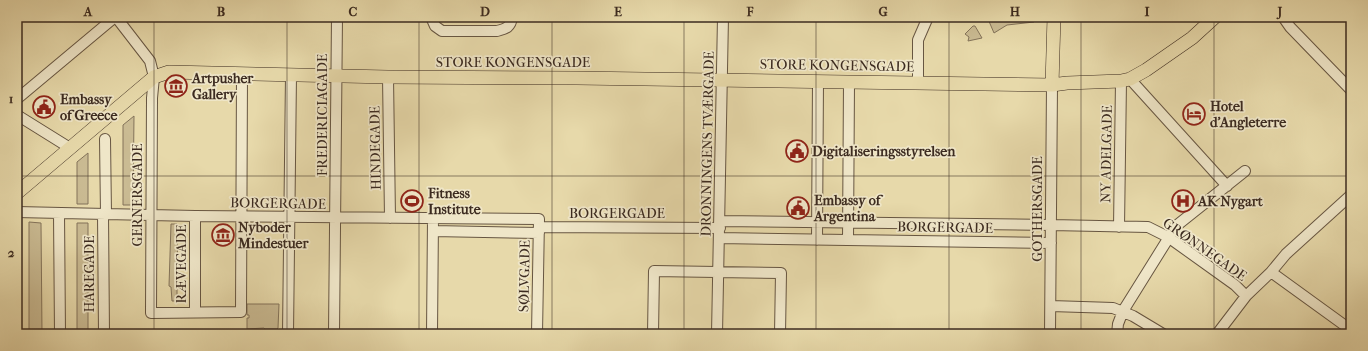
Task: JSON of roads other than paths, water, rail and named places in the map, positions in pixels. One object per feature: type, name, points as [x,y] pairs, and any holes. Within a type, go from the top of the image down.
[{"type":"main road","points":[[1052,85],[1054,17]]},
{"type":"main road","points":[[1126,80],[1146,70],[1192,38],[1215,17]]},
{"type":"main road","name":"STORE KONGENSGADE","points":[[17,193],[154,77],[169,72],[388,77],[1052,85],[1068,82],[1126,80]]},
{"type":"street","points":[[17,99],[115,17],[150,61],[154,77]]},
{"type":"street","name":"FREDERICIAGADE","points":[[334,334],[337,17]]},
{"type":"street","points":[[431,17],[435,26],[442,30],[497,31],[504,30],[509,26],[512,17]]},
{"type":"street","name":"DRONNINGENS TVÆRGADE","points":[[717,334],[723,17]]},
{"type":"street","points":[[918,83],[918,40],[928,17]]},
{"type":"street","points":[[1283,17],[1290,27],[1351,90]]},
{"type":"street","points":[[195,312],[241,312],[242,74]]},
{"type":"street","points":[[288,334],[290,75]]},
{"type":"street","name":"GERNERSGADE","points":[[154,77],[152,98],[151,313],[195,312]]},
{"type":"street","name":"HINDEGADE","points":[[388,77],[390,218]]},
{"type":"street","points":[[1126,80],[1227,186]]},
{"type":"street","name":"NY ADELGADE","points":[[1119,226],[1126,80]]},
{"type":"street","points":[[817,240],[818,81]]},
{"type":"street","points":[[848,240],[849,82]]},
{"type":"street","name":"GOTHERSGADE","points":[[1050,334],[1052,85]]},
{"type":"street","points":[[17,115],[70,148]]},
{"type":"street","name":"HAREGADE","points":[[104,334],[105,139]]},
{"type":"street","points":[[1117,334],[1118,324],[1123,311],[1176,226],[1245,171]]},
{"type":"street","points":[[1217,334],[1246,296],[1271,272],[1286,254],[1351,195]]},
{"type":"street","name":"BORGERGADE","points":[[17,212],[195,216],[433,218],[539,226],[720,229],[817,222],[1051,225]]},
{"type":"street","points":[[59,213],[60,334]]},
{"type":"street","name":"RÆVEGADE","points":[[195,216],[195,312]]},
{"type":"street","points":[[432,334],[433,218]]},
{"type":"street","points":[[947,223],[947,242]]},
{"type":"street","name":"GRØNNEGADE","points":[[1051,225],[1148,227],[1168,237],[1235,285],[1246,296]]},
{"type":"street","name":"BORGERGADE","points":[[433,231],[539,226]]},
{"type":"street","name":"SØLVGADE","points":[[537,334],[539,226]]},
{"type":"street","name":"BORGERGADE","points":[[720,229],[817,240],[1051,243]]},
{"type":"street","points":[[653,334],[654,271],[781,273],[780,334]]},
{"type":"street","points":[[1271,272],[1351,330]]},
{"type":"street","points":[[1051,306],[1113,308],[1133,316],[1163,334]]},
{"type":"place","name":"Artpusher Gallery","points":[[176,86]]},
{"type":"place","name":"Embassy of Greece","points":[[44,107]]},
{"type":"place","name":"Hotel d’Angleterre","points":[[1194,114]]},
{"type":"place","name":"Digitaliseringsstyrelsen","points":[[797,151]]},
{"type":"place","name":"Fitness Institute","points":[[412,201]]},
{"type":"place","name":"AK Nygart","points":[[1183,201]]},
{"type":"place","name":"Embassy of Argentina","points":[[798,208]]},
{"type":"place","name":"Nyboder Mindestuer","points":[[223,235]]}]
